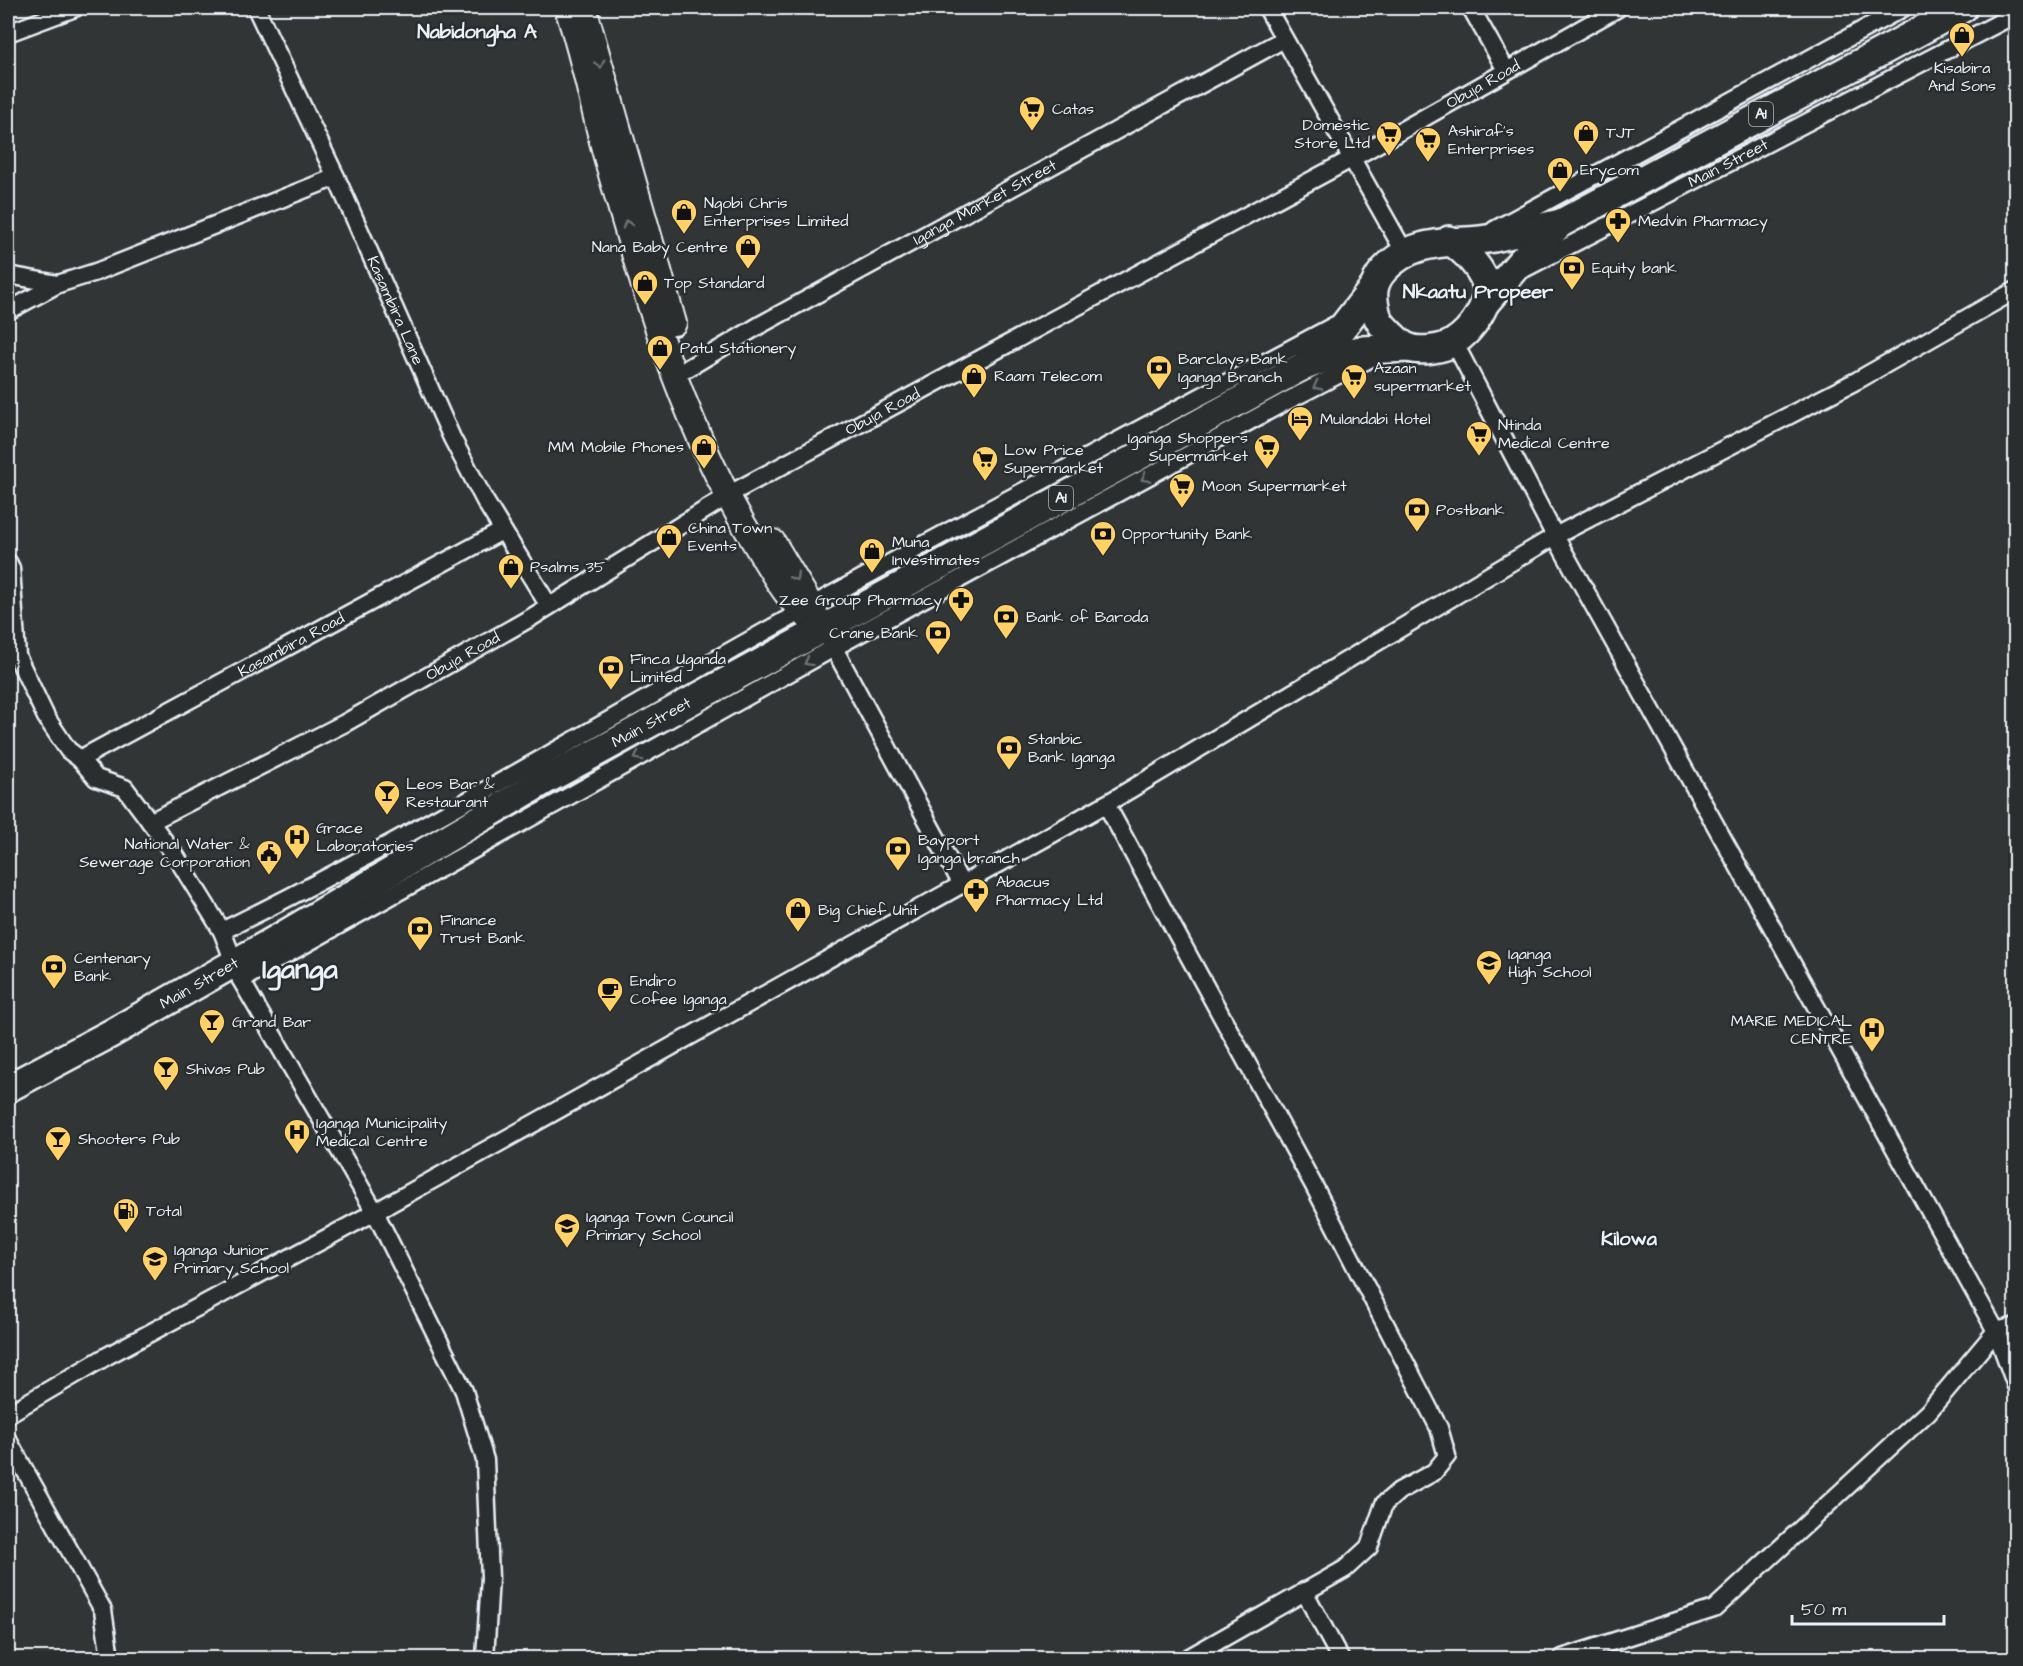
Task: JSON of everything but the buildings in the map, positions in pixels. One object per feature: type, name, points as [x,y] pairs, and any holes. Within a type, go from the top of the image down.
[{"type":"main road","points":[[573,8],[688,368],[733,493]]},
{"type":"main road","points":[[573,8],[605,153],[673,373],[696,435],[806,609],[829,639]]},
{"type":"main road","name":"Main Street","points":[[8,1088],[238,971],[546,780],[829,639],[1300,368],[1329,357],[1361,350],[1427,349],[1454,342],[1477,317],[1504,279],[1561,223],[1819,82],[1963,8]]},
{"type":"main road","name":"Main Street","points":[[1300,368],[1353,315],[1383,271],[1405,253],[1423,244],[1477,239],[1561,223]]},
{"type":"main road","points":[[1449,240],[1470,258],[1485,281],[1486,302]]},
{"type":"main road","points":[[1373,288],[1378,320],[1395,339],[1399,349]]},
{"type":"street","points":[[8,33],[75,8]]},
{"type":"street","name":"Kasambira Lane","points":[[256,8],[336,177],[452,438],[502,531],[549,606]]},
{"type":"street","points":[[1267,8],[1405,253]]},
{"type":"street","points":[[1471,8],[1506,70]]},
{"type":"street","name":"Obuja Road","points":[[150,822],[345,723],[549,606],[733,493],[1351,159],[1618,8]]},
{"type":"street","name":"Main Street","points":[[1477,239],[1903,8]]},
{"type":"street","name":"Main Street","points":[[1504,279],[2016,14]]},
{"type":"street","name":"Iganga Market Street","points":[[688,368],[760,325],[1284,39]]},
{"type":"street","points":[[8,311],[58,284],[96,272],[336,177]]},
{"type":"street","points":[[8,275],[58,284]]},
{"type":"street","points":[[8,1414],[107,1356],[375,1212],[1106,804],[1555,536],[1858,380],[2016,290]]},
{"type":"street","name":"Main Street","points":[[222,931],[311,886],[806,609],[1353,315]]},
{"type":"street","points":[[1454,342],[1555,536],[1996,1331],[2016,1386]]},
{"type":"street","name":"Main Street","points":[[829,639],[1283,403],[1399,349]]},
{"type":"street","name":"Kasambira Road","points":[[80,759],[502,531]]},
{"type":"street","points":[[8,562],[11,568],[17,656],[46,717],[68,750],[80,759],[96,778],[125,788],[177,858],[222,931],[238,971],[375,1212],[464,1391],[485,1460],[490,1578],[486,1659]]},
{"type":"street","points":[[829,639],[872,715],[908,790],[961,883]]},
{"type":"street","points":[[1106,804],[1314,1186],[1439,1428],[1447,1456],[1434,1472],[1399,1491],[1384,1504],[1369,1546],[1345,1569],[1188,1659]]},
{"type":"street","points":[[1562,1659],[1714,1609],[1928,1412],[1996,1331],[2016,1326]]},
{"type":"street","points":[[8,1440],[103,1610],[110,1659]]},
{"type":"street","points":[[1304,1591],[1340,1659]]},
{"type":"place","name":"Kisabira And Sons","points":[[1962,58]]},
{"type":"place","name":"Catas","points":[[1032,132]]},
{"type":"place","name":"TJT","points":[[1586,156]]},
{"type":"place","name":"Domestic Store Ltd","points":[[1389,157]]},
{"type":"place","name":"Ashiraf's Enterprises","points":[[1428,163]]},
{"type":"place","name":"Erycom","points":[[1560,193]]},
{"type":"place","name":"Ngobi Chris Enterprises Limited","points":[[684,235]]},
{"type":"place","name":"Medvin Pharmacy","points":[[1618,244]]},
{"type":"place","name":"Nana Baby Centre","points":[[748,270]]},
{"type":"place","name":"Equity bank","points":[[1572,291]]},
{"type":"place","name":"Top Standard","points":[[645,306]]},
{"type":"place","name":"Patu Stationery","points":[[660,371]]},
{"type":"place","name":"Barclays Bank Iganga Branch","points":[[1159,391]]},
{"type":"place","name":"Raam Telecom","points":[[974,399]]},
{"type":"place","name":"Azaan supermarket","points":[[1354,400]]},
{"type":"place","name":"Mulandabi Hotel","points":[[1300,442]]},
{"type":"place","name":"Ntinda Medical Centre","points":[[1479,457]]},
{"type":"place","name":"MM Mobile Phones","points":[[704,470]]},
{"type":"place","name":"Iganga Shoppers Supermarket","points":[[1267,470]]},
{"type":"place","name":"Low Price Supermarket","points":[[985,482]]},
{"type":"place","name":"Moon Supermarket","points":[[1182,509]]},
{"type":"place","name":"Postbank","points":[[1417,533]]},
{"type":"place","name":"Opportunity Bank","points":[[1103,557]]},
{"type":"place","name":"China Town Events","points":[[669,560]]},
{"type":"place","name":"Muna Investimates","points":[[872,574]]},
{"type":"place","name":"Psalms 35","points":[[511,590]]},
{"type":"place","name":"Zee Group Pharmacy","points":[[961,623]]},
{"type":"place","name":"Bank of Baroda","points":[[1006,640]]},
{"type":"place","name":"Crane Bank","points":[[938,656]]},
{"type":"place","name":"Finca Uganda Limited","points":[[611,691]]},
{"type":"place","name":"Stanbic Bank Iganga","points":[[1009,771]]},
{"type":"place","name":"Leos Bar & Restaurant","points":[[387,816]]},
{"type":"place","name":"Grace Laboratories","points":[[297,860]]},
{"type":"place","name":"Bayport Iganga branch","points":[[898,872]]},
{"type":"place","name":"National Water & Sewerage Corporation","points":[[269,876]]},
{"type":"place","name":"Abacus Pharmacy Ltd","points":[[976,914]]},
{"type":"place","name":"Big Chief Unit","points":[[798,933]]},
{"type":"place","name":"Finance Trust Bank","points":[[420,952]]},
{"type":"place","name":"Iganga High School","points":[[1489,986]]},
{"type":"place","name":"Centenary Bank","points":[[54,990]]},
{"type":"place","name":"Endiro Cofee Iganga","points":[[610,1013]]},
{"type":"place","name":"Grand Bar","points":[[212,1045]]},
{"type":"place","name":"MARIE MEDICAL CENTRE","points":[[1872,1053]]},
{"type":"place","name":"Shivas Pub","points":[[166,1092]]},
{"type":"place","name":"Iganga Municipality Medical Centre","points":[[297,1155]]},
{"type":"place","name":"Shooters Pub","points":[[58,1162]]},
{"type":"place","name":"Total","points":[[126,1234]]},
{"type":"place","name":"Iganga Town Council Primary School","points":[[567,1249]]},
{"type":"place","name":"Iganga Junior Primary School","points":[[155,1282]]},
{"type":"district","name":"Nabidongha A","points":[[477,32]]},
{"type":"district","name":"Nkaatu Propeer","points":[[1478,292]]},
{"type":"district","name":"Iganga","points":[[300,969]]},
{"type":"district","name":"Kilowa","points":[[1629,1239]]}]
